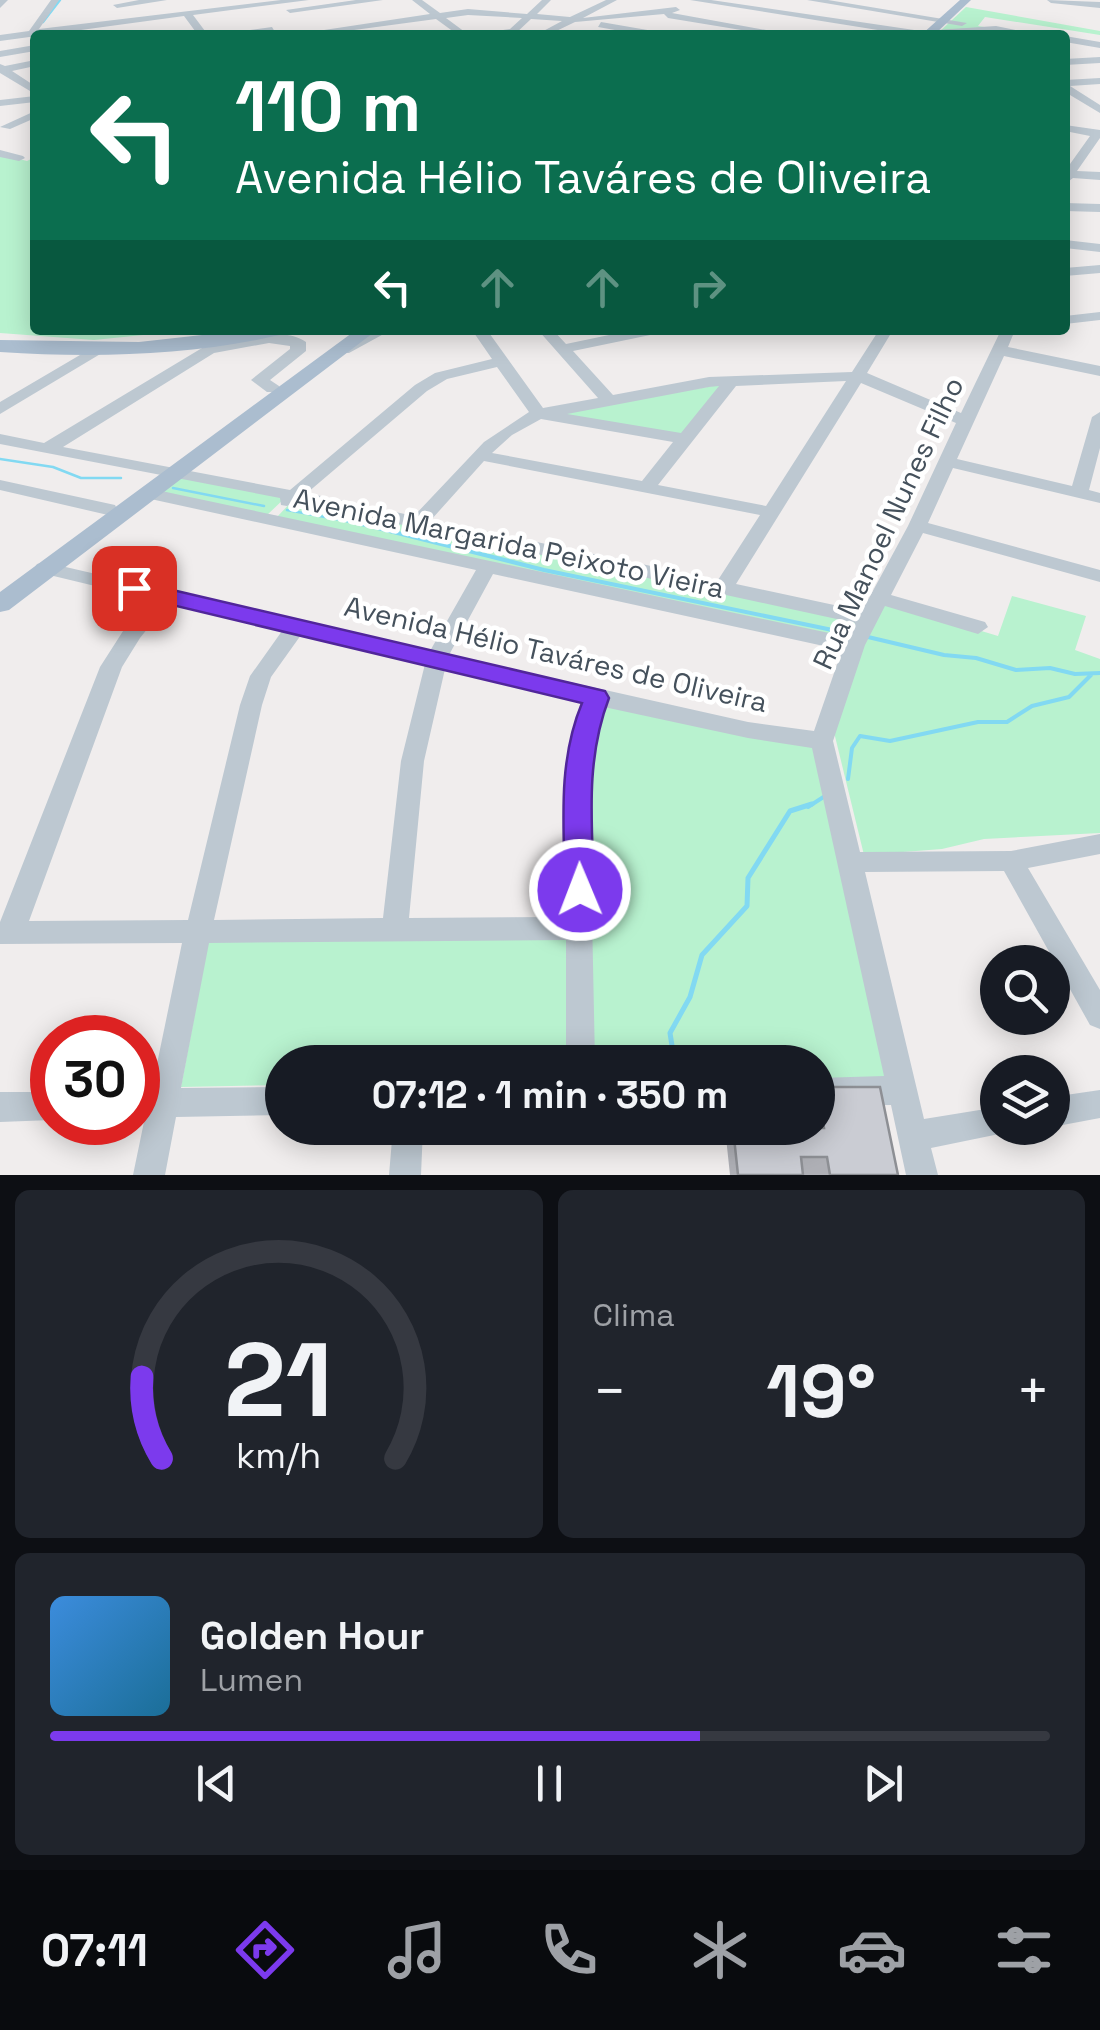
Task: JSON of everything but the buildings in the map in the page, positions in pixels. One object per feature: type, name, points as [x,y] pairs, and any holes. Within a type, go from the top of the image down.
[{"type":"main road","points":[[931,30],[958,10]]},
{"type":"main road","points":[[940,30],[958,10]]},
{"type":"main road","points":[[0,346],[96,350],[248,335]]},
{"type":"main road","points":[[0,604],[44,568],[152,494],[273,388],[345,335]]},
{"type":"main road","points":[[0,587],[108,509],[175,471],[361,335]]},
{"type":"main road","points":[[0,336],[105,343],[218,340]]},
{"type":"street","points":[[35,28],[55,0]]},
{"type":"street","points":[[50,26],[68,0]]},
{"type":"street","points":[[82,30],[100,22],[120,3],[163,0]]},
{"type":"street","points":[[212,0],[221,9]]},
{"type":"street","points":[[100,22],[190,17],[221,9],[378,0]]},
{"type":"street","points":[[416,0],[457,30]]},
{"type":"street","points":[[459,0],[468,12]]},
{"type":"street","points":[[511,9],[526,0]]},
{"type":"street","points":[[512,30],[547,0]]},
{"type":"street","points":[[574,20],[598,2],[613,0]]},
{"type":"street","points":[[550,30],[574,20],[693,0],[890,30]]},
{"type":"street","points":[[811,0],[958,10],[978,30]]},
{"type":"street","points":[[1051,0],[1100,5]]},
{"type":"street","points":[[360,2],[396,30]]},
{"type":"street","points":[[598,2],[668,7],[763,30]]},
{"type":"street","points":[[784,30],[824,2]]},
{"type":"street","points":[[93,30],[306,4]]},
{"type":"street","points":[[306,4],[332,30]]},
{"type":"street","points":[[643,30],[668,7]]},
{"type":"street","points":[[350,30],[511,9],[530,16],[620,30]]},
{"type":"street","points":[[545,18],[558,9]]},
{"type":"street","points":[[190,17],[199,30]]},
{"type":"street","points":[[3,38],[50,26],[69,30]]},
{"type":"street","points":[[1070,41],[1100,45]]},
{"type":"street","points":[[0,54],[30,49]]},
{"type":"street","points":[[1070,62],[1100,60]]},
{"type":"street","points":[[1,69],[30,64]]},
{"type":"street","points":[[1,69],[29,82]]},
{"type":"street","points":[[1070,84],[1100,81]]},
{"type":"street","points":[[1070,88],[1096,106]]},
{"type":"street","points":[[4,104],[30,100]]},
{"type":"street","points":[[6,127],[30,116]]},
{"type":"street","points":[[20,133],[30,127]]},
{"type":"street","points":[[1070,129],[1099,134],[1070,173]]},
{"type":"street","points":[[0,153],[19,158]]},
{"type":"street","points":[[1070,177],[1100,176]]},
{"type":"street","points":[[1070,207],[1100,208]]},
{"type":"street","points":[[1070,245],[1097,251]]},
{"type":"street","points":[[1070,272],[1100,269]]},
{"type":"street","points":[[1070,319],[1100,316]]},
{"type":"street","points":[[333,356],[374,335]]},
{"type":"street","points":[[482,335],[538,414],[683,439]]},
{"type":"street","points":[[549,335],[609,400]]},
{"type":"street","points":[[562,349],[631,335]]},
{"type":"street","points":[[723,589],[883,335]]},
{"type":"street","name":"Rua Manoel Nunes Filho","points":[[822,741],[854,645],[968,422],[1006,335]]},
{"type":"street","points":[[48,449],[218,340],[269,338],[298,342],[298,351],[260,380],[273,388]]},
{"type":"street","points":[[0,408],[96,350]]},
{"type":"street","points":[[998,350],[1100,371]]},
{"type":"street","points":[[268,520],[421,388],[441,376],[502,360]]},
{"type":"street","points":[[418,523],[510,428],[538,414],[609,400],[731,382],[859,376],[968,422]]},
{"type":"street","points":[[646,488],[731,382]]},
{"type":"street","points":[[1079,493],[1100,418]]},
{"type":"street","name":"Avenida Margarida Peixoto Vieira","points":[[0,439],[175,471],[868,619]]},
{"type":"street","points":[[483,456],[771,512]]},
{"type":"street","points":[[948,462],[1100,498]]},
{"type":"street","points":[[0,485],[108,509]]},
{"type":"street","name":"Avenida Margarida Peixoto Vieira","points":[[152,494],[854,645]]},
{"type":"street","points":[[917,526],[1100,576]]},
{"type":"street","points":[[395,930],[416,739],[436,658],[488,566]]},
{"type":"street","name":"Avenida Hélio Taváres de Oliveira","points":[[44,568],[596,698],[748,730],[822,741]]},
{"type":"street","points":[[163,596],[132,633],[111,667],[6,933],[580,928]]},
{"type":"street","points":[[879,598],[978,627]]},
{"type":"street","points":[[160,1070],[198,932],[251,705],[261,676],[296,626]]},
{"type":"street","points":[[581,1045],[577,766],[583,731],[596,698]]},
{"type":"street","points":[[822,741],[922,1175]]},
{"type":"street","points":[[852,862],[1011,860],[1100,844]]},
{"type":"street","points":[[1011,860],[1100,1016]]},
{"type":"street","points":[[835,1092],[903,1090]]},
{"type":"street","points":[[160,1103],[265,1101]]},
{"type":"street","points":[[1070,1109],[1100,1104]]},
{"type":"street","points":[[0,1107],[30,1106]]},
{"type":"street","points":[[914,1136],[980,1125]]},
{"type":"street","points":[[148,1175],[149,1145]]},
{"type":"street","points":[[405,1175],[407,1145]]},
{"type":"green space","points":[[966,7],[1100,31],[1100,35],[985,17],[978,26],[1003,30],[941,30]]},
{"type":"green space","points":[[0,154],[30,160],[30,335],[143,335],[94,340],[0,333]]},
{"type":"green space","points":[[725,384],[681,436],[547,414]]},
{"type":"green space","points":[[183,474],[286,497],[266,516],[158,493]]},
{"type":"green space","points":[[294,499],[859,620],[850,641],[277,517]]},
{"type":"green space","points":[[1012,596],[1086,616],[1075,650],[1100,659],[1100,833],[984,839],[942,849],[864,855],[832,724],[882,601],[998,636]]},
{"type":"green space","points":[[599,703],[813,745],[887,1077],[835,1079],[835,1045],[590,1045],[584,768]]},
{"type":"green space","points":[[574,933],[572,1045],[265,1045],[265,1085],[181,1087],[209,938]]},
{"type":"waterway","points":[[43,22],[60,0]]},
{"type":"waterway","points":[[0,459],[53,467],[81,478],[121,478]]},
{"type":"waterway","points":[[173,488],[264,506]]},
{"type":"waterway","points":[[287,510],[352,522]]},
{"type":"waterway","points":[[342,519],[544,570],[842,632]]},
{"type":"waterway","points":[[868,637],[944,655],[976,658],[1016,670],[1050,668],[1075,674],[1100,673]]},
{"type":"waterway","points":[[848,779],[852,748],[860,736],[890,741],[978,722],[1007,722],[1032,706],[1069,697],[1091,675]]},
{"type":"waterway","points":[[808,807],[825,796]]},
{"type":"waterway","points":[[672,1045],[670,1033],[690,997],[702,955],[747,906],[748,878],[790,811],[812,804]]},
{"type":"route","points":[[134,588],[596,698],[583,731],[577,766],[580,890]]}]
